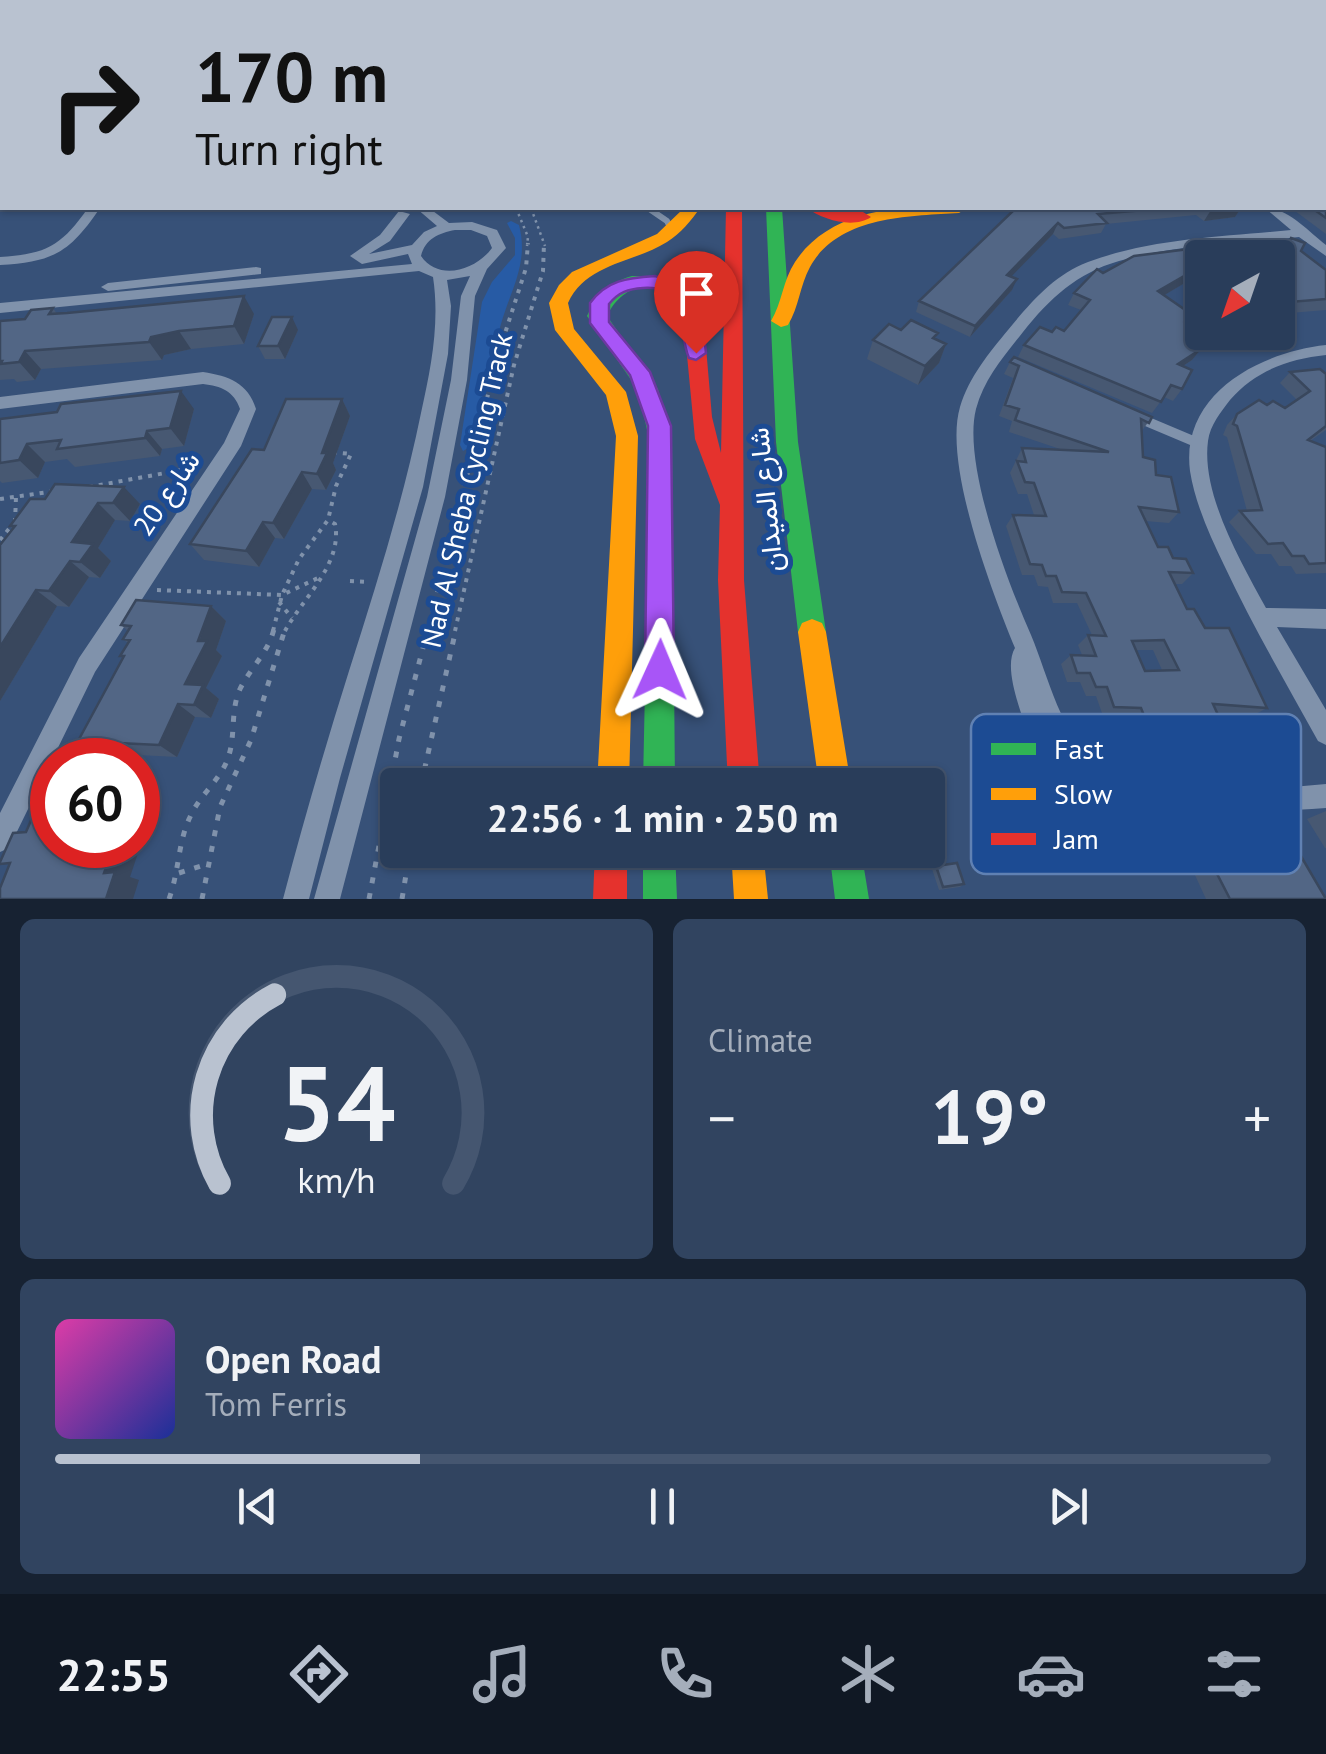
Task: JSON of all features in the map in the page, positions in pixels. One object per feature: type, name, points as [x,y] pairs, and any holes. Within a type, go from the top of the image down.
[{"type":"main road","name":"شارع الميدان","points":[[734,210],[731,580],[743,768]]},
{"type":"main road","name":"شارع الميدان","points":[[774,210],[787,442],[832,768]]},
{"type":"main road","points":[[822,210],[848,218],[931,210]]},
{"type":"main road","points":[[781,322],[793,302],[798,273],[812,250],[848,226],[904,212]]},
{"type":"main road","points":[[614,768],[628,465],[626,424],[615,392],[597,366],[562,330],[557,312],[563,292],[577,277],[640,252],[678,218]]},
{"type":"main road","points":[[658,768],[661,443],[648,389],[597,316],[599,303],[617,287],[655,282],[674,288],[688,300],[694,317],[705,451],[731,504]]},
{"type":"main road","points":[[610,899],[611,868]]},
{"type":"main road","points":[[659,868],[660,899]]},
{"type":"main road","points":[[749,868],[751,899]]},
{"type":"main road","points":[[848,868],[852,899]]},
{"type":"street","points":[[5,262],[44,258],[62,250],[92,210]]},
{"type":"street","points":[[425,210],[446,227]]},
{"type":"street","points":[[1274,210],[1326,252]]},
{"type":"street","points":[[296,899],[340,737],[390,582],[416,480],[444,336],[430,270],[414,260],[419,243],[402,211],[385,238],[345,262]]},
{"type":"street","points":[[0,308],[345,262],[419,243],[446,227],[480,227],[496,238],[497,253],[480,268],[468,296],[459,380],[439,483],[327,899]]},
{"type":"street","points":[[1035,714],[1023,672],[1021,645],[971,482],[964,434],[972,394],[996,356],[1052,290],[1102,260],[1303,233]]},
{"type":"street","points":[[0,298],[480,268]]},
{"type":"street","points":[[1326,350],[1273,361],[1237,382],[1207,420],[1198,443],[1210,514],[1326,733]]},
{"type":"street","name":"شارع 20","points":[[0,403],[187,379],[218,379],[240,390],[248,409],[240,433],[86,665],[0,839]]},
{"type":"street","points":[[1264,617],[1326,618]]},
{"type":"street","points":[[1301,798],[1326,796]]},
{"type":"lane","points":[[654,210],[678,218]]},
{"type":"lane","points":[[996,356],[1012,363]]},
{"type":"lane","points":[[1131,414],[1198,443]]},
{"type":"path","points":[[370,899],[399,739],[499,352],[526,268],[524,225],[517,210]]},
{"type":"path","name":"Nad Al Sheba Cycling Track","points":[[425,768],[514,365],[543,272],[545,245],[533,210]]},
{"type":"path","points":[[524,225],[539,223]]},
{"type":"path","points":[[169,899],[179,874],[184,831],[192,812],[228,759],[234,707],[241,688],[269,647],[280,599],[299,559],[328,520],[336,486],[351,454],[332,452]]},
{"type":"path","points":[[85,487],[219,463]]},
{"type":"path","points":[[0,498],[56,491]]},
{"type":"path","points":[[0,540],[42,493]]},
{"type":"path","points":[[15,522],[16,496]]},
{"type":"path","points":[[202,899],[220,807],[243,758],[280,648],[292,618],[308,602],[338,540],[335,524],[328,520]]},
{"type":"path","points":[[156,590],[280,599],[318,578]]},
{"type":"path","points":[[280,599],[292,618]]},
{"type":"path","points":[[269,647],[280,648]]},
{"type":"path","points":[[228,759],[243,758]]},
{"type":"path","points":[[179,874],[209,863]]},
{"type":"path","points":[[402,899],[407,868]]},
{"type":"shaded area","points":[[507,223],[519,225],[522,239],[518,276],[497,339],[470,447],[463,451],[460,445],[482,302],[492,282],[515,255],[515,238]]},
{"type":"building","points":[[1014,210],[1144,210],[1098,214],[1107,223],[1064,228],[1058,223],[1007,275],[1017,279],[975,326],[919,301]]},
{"type":"building","points":[[1291,238],[1305,243],[1301,251],[1326,270],[1326,299],[1295,302],[1295,240]]},
{"type":"building","points":[[1185,250],[1185,275],[1158,291],[1185,310],[1185,350],[1199,350],[1178,364],[1192,370],[1182,389],[1171,385],[1161,402],[1024,345],[1040,327],[1064,331],[1090,300],[1074,293],[1097,269],[1103,273],[1134,256]]},
{"type":"building","points":[[244,296],[234,326],[179,331],[151,337],[149,342],[25,351],[19,362],[0,364],[0,321],[25,319],[31,310],[53,308],[49,314],[67,313]]},
{"type":"building","points":[[272,317],[292,317],[278,346],[258,346]]},
{"type":"building","points":[[911,320],[938,333],[933,338],[946,344],[925,366],[873,340],[889,324],[901,330]]},
{"type":"building","points":[[1014,357],[1152,417],[1149,423],[1141,419],[1143,457],[1155,460],[1156,475],[1171,477],[1179,512],[1139,507],[1158,547],[1168,547],[1173,558],[1186,559],[1193,573],[1169,572],[1187,609],[1194,609],[1205,628],[1229,628],[1267,708],[1213,704],[1218,714],[1143,714],[1141,708],[1114,707],[1107,687],[1096,687],[1090,673],[1077,673],[1071,655],[1096,656],[1088,635],[1106,636],[1086,593],[1062,592],[1056,576],[1046,576],[1042,565],[1030,564],[1013,515],[1046,516],[1034,483],[1025,482],[1017,461],[1026,462],[1022,448],[1109,452],[1015,420],[1019,409],[1005,405],[1019,366],[1010,362]],"holes":[[[1164,640],[1179,670],[1145,671],[1132,641]]]},
{"type":"building","points":[[1320,369],[1326,374],[1326,426],[1308,440],[1326,447],[1326,563],[1309,564],[1304,556],[1292,556],[1283,543],[1268,544],[1240,511],[1262,510],[1237,426],[1233,424],[1237,414],[1259,400],[1267,405],[1273,401],[1285,408],[1310,391],[1290,372]]},
{"type":"building","points":[[181,391],[170,428],[147,431],[145,438],[57,449],[61,440],[27,444],[19,460],[0,463],[0,419],[57,412],[61,404]]},
{"type":"building","points":[[286,399],[342,399],[317,474],[302,472],[273,523],[263,522],[246,551],[190,544],[252,449],[264,450]]},
{"type":"building","points":[[55,484],[124,487],[113,503],[98,503],[72,542],[93,544],[80,562],[70,561],[49,591],[36,590],[0,647],[0,545],[30,499],[45,499]]},
{"type":"building","points":[[136,600],[211,606],[198,641],[207,641],[185,684],[203,685],[194,705],[178,704],[160,743],[160,738],[80,738],[130,640],[123,639],[131,626],[121,625]]},
{"type":"building","points":[[30,823],[30,868],[106,868],[104,873],[115,872],[106,899],[0,899],[10,863],[0,862],[13,833],[26,832]]},
{"type":"building","points":[[1301,856],[1326,899],[1230,899],[1217,874],[1301,874]]},
{"type":"building","points":[[957,863],[964,884],[943,887],[937,868],[945,868],[945,865]]},
{"type":"traffic: fast","points":[[774,210],[787,442],[812,632]]},
{"type":"traffic: fast","points":[[659,768],[661,443],[648,389],[597,316],[605,299],[618,288],[649,281],[678,294],[694,324]]},
{"type":"traffic: fast","points":[[659,868],[660,899]]},
{"type":"traffic: fast","points":[[848,868],[852,899]]},
{"type":"traffic: slow","points":[[614,768],[627,436],[615,392],[565,330],[559,303],[565,289],[578,276],[663,238],[690,210]]},
{"type":"traffic: slow","points":[[781,321],[803,263],[833,233],[873,218],[931,210]]},
{"type":"traffic: slow","points":[[812,632],[832,768]]},
{"type":"traffic: slow","points":[[748,868],[751,899]]},
{"type":"traffic: jam","points":[[734,210],[731,580],[743,768]]},
{"type":"traffic: jam","points":[[821,210],[841,217],[863,217]]},
{"type":"traffic: jam","points":[[694,324],[706,439],[731,504]]},
{"type":"traffic: jam","points":[[610,899],[611,868]]},
{"type":"route","points":[[660,670],[660,426],[639,372],[600,323],[599,303],[609,292],[626,284],[645,281],[674,288],[691,308],[696,353]]}]
